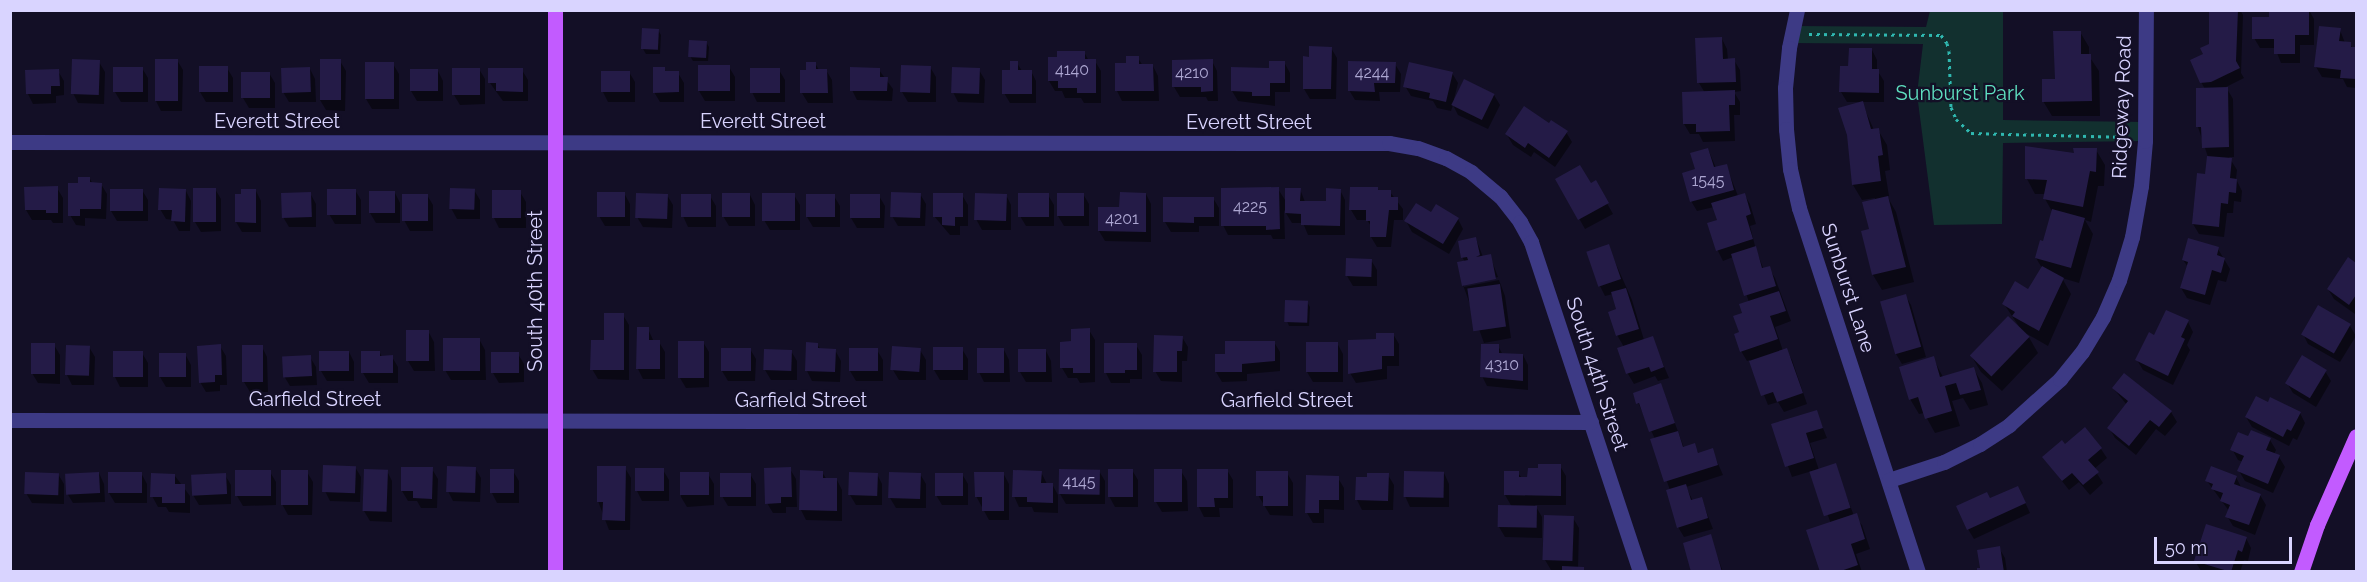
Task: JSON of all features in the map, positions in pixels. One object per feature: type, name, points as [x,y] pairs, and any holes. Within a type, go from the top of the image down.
[{"type":"main road","name":"South 40th Street","points":[[555,10],[555,572]]},
{"type":"main road","points":[[2301,572],[2317,525],[2356,436]]},
{"type":"street","name":"Sunburst Lane","points":[[1797,10],[1785,88],[1786,129],[1792,178],[1799,208],[1918,572]]},
{"type":"street","name":"Ridgeway Road","points":[[1889,480],[1944,462],[1980,444],[2009,425],[2044,395],[2082,352],[2103,317],[2122,269],[2141,186],[2145,137],[2146,10]]},
{"type":"street","name":"Everett Street","points":[[10,142],[1389,143],[1418,148],[1446,158],[1471,172],[1500,196]]},
{"type":"street","name":"South 44th Street","points":[[1500,196],[1520,222],[1531,242],[1640,572]]},
{"type":"street","name":"Garfield Street","points":[[10,420],[1591,422]]},
{"type":"path","points":[[1792,34],[1941,35],[1949,51],[1951,107],[1956,119],[1971,133],[2145,137]]},
{"type":"green space","name":"Sunburst Park","points":[[1930,11],[2003,11],[2003,120],[2145,122],[2145,141],[2003,143],[2002,224],[1934,225],[1917,94],[1923,44],[1790,43],[1794,26],[1926,27]]},
{"type":"building","points":[[2209,10],[2238,10],[2236,61],[2240,68],[2211,82],[2200,83],[2190,60],[2203,54],[2200,48],[2209,44]]},
{"type":"building","points":[[2269,10],[2309,10],[2309,35],[2295,35],[2295,54],[2274,54],[2274,39],[2252,39],[2252,17],[2269,17]]},
{"type":"building","points":[[2319,26],[2341,28],[2339,41],[2351,42],[2351,47],[2356,47],[2356,79],[2340,78],[2341,70],[2314,67]]},
{"type":"building","points":[[642,28],[659,29],[658,50],[641,49]]},
{"type":"building","points":[[2053,31],[2081,31],[2081,54],[2091,54],[2092,101],[2042,102],[2042,79],[2055,79]]},
{"type":"building","points":[[1722,37],[1723,59],[1735,58],[1736,82],[1697,83],[1695,38]]},
{"type":"building","points":[[689,40],[707,41],[706,58],[688,57]]},
{"type":"building","points":[[1309,46],[1332,47],[1331,89],[1303,89],[1303,56],[1309,57]]},
{"type":"building","points":[[1849,48],[1872,48],[1872,69],[1879,69],[1879,93],[1839,92],[1840,66],[1848,66]]},
{"type":"building","points":[[1057,51],[1085,51],[1085,59],[1096,59],[1096,93],[1077,93],[1077,88],[1058,88],[1058,81],[1048,81],[1048,57],[1057,57]]},
{"type":"building","points":[[1126,56],[1139,56],[1139,64],[1153,64],[1154,91],[1115,91],[1115,63],[1126,63]]},
{"type":"building","points":[[72,59],[100,60],[99,95],[71,94]]},
{"type":"building","points":[[155,59],[178,59],[178,101],[155,101]]},
{"type":"building","points":[[320,59],[341,59],[341,100],[320,100]]},
{"type":"building","points":[[1213,59],[1213,91],[1201,92],[1201,87],[1172,87],[1172,60]]},
{"type":"building","points":[[1010,61],[1018,61],[1018,70],[1032,70],[1032,94],[1002,94],[1002,70],[1010,70]]},
{"type":"building","points":[[1269,61],[1285,61],[1285,83],[1270,83],[1270,96],[1252,96],[1252,92],[1231,91],[1231,67],[1269,68]]},
{"type":"building","points":[[1348,61],[1396,62],[1395,83],[1374,83],[1375,92],[1348,91]]},
{"type":"building","points":[[365,62],[394,62],[394,99],[365,99]]},
{"type":"building","points":[[806,62],[816,62],[816,69],[827,69],[828,93],[800,93],[800,70],[806,70]]},
{"type":"building","points":[[1409,62],[1453,72],[1446,102],[1429,98],[1430,93],[1403,87]]},
{"type":"building","points":[[698,65],[730,65],[730,91],[698,91]]},
{"type":"building","points":[[901,65],[931,66],[930,93],[900,92]]},
{"type":"building","points":[[199,66],[228,66],[228,92],[199,92]]},
{"type":"building","points":[[113,67],[143,67],[143,92],[113,92]]},
{"type":"building","points":[[310,67],[311,92],[282,93],[281,68]]},
{"type":"building","points":[[653,67],[665,67],[665,71],[679,71],[679,92],[653,93]]},
{"type":"building","points":[[850,67],[880,68],[880,77],[888,77],[887,91],[850,91]]},
{"type":"building","points":[[952,67],[980,68],[979,94],[951,93]]},
{"type":"building","points":[[452,68],[480,68],[480,95],[452,95]]},
{"type":"building","points":[[488,68],[523,68],[523,92],[496,91],[496,83],[488,83]]},
{"type":"building","points":[[750,68],[780,68],[780,93],[750,93]]},
{"type":"building","points":[[59,69],[60,86],[51,86],[51,94],[26,94],[25,70]]},
{"type":"building","points":[[410,69],[438,69],[438,91],[410,91]]},
{"type":"building","points":[[601,71],[630,71],[630,92],[601,92]]},
{"type":"building","points":[[241,72],[270,72],[270,98],[241,98]]},
{"type":"building","points":[[1464,79],[1495,94],[1482,120],[1451,105]]},
{"type":"building","points":[[2228,87],[2229,147],[2202,148],[2201,127],[2196,127],[2196,88]]},
{"type":"building","points":[[1735,90],[1735,105],[1729,105],[1730,131],[1696,132],[1696,124],[1683,124],[1682,92]]},
{"type":"building","points":[[1863,101],[1871,129],[1879,128],[1883,155],[1878,156],[1881,181],[1852,185],[1847,135],[1838,108]]},
{"type":"building","points":[[1524,106],[1549,123],[1551,120],[1568,131],[1549,158],[1528,143],[1525,148],[1505,134]]},
{"type":"building","points":[[2025,146],[2074,153],[2073,148],[2097,148],[2096,172],[2090,171],[2083,207],[2043,199],[2047,180],[2025,179]]},
{"type":"building","points":[[1708,148],[1714,167],[1727,164],[1734,190],[1690,202],[1682,173],[1695,169],[1690,153]]},
{"type":"building","points":[[2207,156],[2232,158],[2230,178],[2237,179],[2236,193],[2229,192],[2228,204],[2221,203],[2219,227],[2192,224],[2197,173],[2205,174]]},
{"type":"building","points":[[1580,165],[1591,183],[1596,180],[1609,203],[1578,220],[1555,179]]},
{"type":"building","points":[[78,177],[90,177],[90,182],[102,183],[101,209],[80,209],[80,216],[68,216],[68,183],[78,183]]},
{"type":"building","points":[[58,186],[58,213],[46,213],[46,210],[25,210],[24,187]]},
{"type":"building","points":[[1279,187],[1280,229],[1266,230],[1266,226],[1221,226],[1221,188]]},
{"type":"building","points":[[1350,187],[1378,187],[1378,190],[1391,190],[1391,197],[1398,197],[1398,210],[1389,210],[1386,237],[1370,237],[1370,221],[1366,221],[1366,210],[1349,210]]},
{"type":"building","points":[[159,188],[186,189],[185,222],[171,221],[172,210],[158,210]]},
{"type":"building","points":[[193,188],[216,188],[216,222],[193,222]]},
{"type":"building","points":[[450,188],[475,189],[474,210],[449,209]]},
{"type":"building","points":[[1285,188],[1301,188],[1300,201],[1326,201],[1326,188],[1341,189],[1340,226],[1301,225],[1301,214],[1285,213]]},
{"type":"building","points":[[110,189],[143,189],[143,211],[110,211]]},
{"type":"building","points":[[241,189],[256,189],[256,223],[235,222],[235,194],[241,194]]},
{"type":"building","points":[[327,189],[356,189],[356,215],[327,215]]},
{"type":"building","points":[[492,190],[521,190],[521,218],[492,218]]},
{"type":"building","points":[[369,191],[395,191],[395,213],[369,213]]},
{"type":"building","points":[[311,192],[312,217],[282,218],[281,193]]},
{"type":"building","points":[[597,192],[625,192],[625,217],[597,217]]},
{"type":"building","points":[[891,192],[921,193],[920,218],[890,217]]},
{"type":"building","points":[[1120,192],[1146,193],[1146,232],[1098,231],[1098,207],[1119,207]]},
{"type":"building","points":[[636,193],[668,194],[667,219],[635,218]]},
{"type":"building","points":[[722,193],[750,193],[750,217],[722,217]]},
{"type":"building","points":[[762,193],[795,193],[795,221],[762,221]]},
{"type":"building","points":[[933,193],[963,193],[963,217],[955,217],[955,226],[942,225],[942,217],[933,217]]},
{"type":"building","points":[[975,193],[1007,194],[1006,221],[974,220]]},
{"type":"building","points":[[1018,193],[1049,193],[1049,217],[1018,217]]},
{"type":"building","points":[[1057,193],[1084,193],[1084,216],[1057,216]]},
{"type":"building","points":[[1745,193],[1751,214],[1746,216],[1753,239],[1716,251],[1707,223],[1717,220],[1711,203]]},
{"type":"building","points":[[402,194],[428,194],[428,221],[402,221]]},
{"type":"building","points":[[681,194],[711,194],[711,217],[681,217]]},
{"type":"building","points":[[806,194],[835,194],[835,217],[806,217]]},
{"type":"building","points":[[850,194],[880,194],[880,218],[850,218]]},
{"type":"building","points":[[1888,196],[1906,267],[1872,275],[1861,231],[1869,229],[1862,202]]},
{"type":"building","points":[[1163,197],[1214,197],[1214,217],[1194,217],[1194,223],[1163,222]]},
{"type":"building","points":[[1416,203],[1431,212],[1436,204],[1459,218],[1443,244],[1404,221]]},
{"type":"building","points":[[2052,209],[2085,218],[2071,268],[2035,258],[2040,240],[2043,241]]},
{"type":"building","points":[[1476,237],[1480,255],[1476,257],[1491,254],[1496,279],[1462,286],[1457,262],[1468,260],[1467,257],[1461,258],[1458,241]]},
{"type":"building","points":[[2188,238],[2219,247],[2217,255],[2225,258],[2221,273],[2212,270],[2205,295],[2180,288],[2188,262],[2182,260]]},
{"type":"building","points":[[1609,244],[1621,279],[1598,287],[1586,252]]},
{"type":"building","points":[[1756,246],[1762,268],[1770,266],[1776,286],[1744,296],[1731,254]]},
{"type":"building","points":[[2348,257],[2356,263],[2356,295],[2349,305],[2327,289]]},
{"type":"building","points":[[1346,258],[1372,259],[1371,277],[1345,276]]},
{"type":"building","points":[[2042,266],[2064,278],[2039,331],[2012,316],[2015,312],[2002,304],[2015,281],[2028,289]]},
{"type":"building","points":[[1500,284],[1506,327],[1473,331],[1467,289]]},
{"type":"building","points":[[1626,288],[1639,329],[1616,336],[1608,312],[1616,309],[1611,292]]},
{"type":"building","points":[[1779,291],[1786,311],[1770,316],[1778,339],[1740,352],[1734,334],[1739,332],[1733,316],[1742,313],[1739,304]]},
{"type":"building","points":[[1906,294],[1921,347],[1895,354],[1880,301]]},
{"type":"building","points":[[1285,300],[1308,301],[1307,323],[1284,322]]},
{"type":"building","points":[[2318,305],[2351,324],[2334,353],[2301,334]]},
{"type":"building","points":[[2166,310],[2189,320],[2181,337],[2185,339],[2168,376],[2135,360],[2149,332],[2154,335]]},
{"type":"building","points":[[604,313],[624,313],[624,370],[590,370],[591,340],[604,340]]},
{"type":"building","points":[[2008,316],[2030,337],[1991,376],[1970,356]]},
{"type":"building","points":[[637,327],[649,327],[649,340],[660,340],[660,369],[636,369]]},
{"type":"building","points":[[1090,328],[1090,373],[1073,373],[1073,368],[1060,368],[1060,342],[1071,341],[1071,329]]},
{"type":"building","points":[[406,330],[429,330],[429,361],[406,361]]},
{"type":"building","points":[[1376,333],[1394,333],[1394,356],[1382,356],[1382,369],[1348,374],[1348,340],[1376,339]]},
{"type":"building","points":[[1154,335],[1183,336],[1182,351],[1177,351],[1177,372],[1153,372]]},
{"type":"building","points":[[1653,336],[1664,367],[1651,372],[1649,367],[1626,374],[1617,348]]},
{"type":"building","points":[[443,338],[480,338],[480,371],[443,371]]},
{"type":"building","points":[[678,341],[704,341],[704,378],[678,378]]},
{"type":"building","points":[[1225,341],[1275,341],[1275,361],[1242,364],[1242,372],[1215,372],[1215,354],[1225,354]]},
{"type":"building","points":[[806,342],[818,343],[818,348],[836,349],[835,372],[805,371]]},
{"type":"building","points":[[1306,342],[1338,342],[1338,372],[1306,372]]},
{"type":"building","points":[[31,343],[55,343],[55,374],[31,374]]},
{"type":"building","points":[[1104,343],[1137,343],[1137,370],[1125,370],[1125,373],[1104,373]]},
{"type":"building","points":[[221,344],[222,375],[215,375],[215,382],[199,383],[197,346]]},
{"type":"building","points":[[1481,344],[1499,344],[1499,353],[1523,354],[1523,381],[1480,377]]},
{"type":"building","points":[[66,345],[90,346],[89,376],[65,375]]},
{"type":"building","points":[[242,345],[263,345],[263,382],[242,382]]},
{"type":"building","points":[[892,346],[921,348],[919,372],[890,370]]},
{"type":"building","points":[[933,347],[963,347],[963,370],[933,370]]},
{"type":"building","points":[[721,348],[751,348],[751,371],[721,371]]},
{"type":"building","points":[[849,348],[878,348],[878,371],[849,371]]},
{"type":"building","points":[[977,348],[1004,348],[1004,373],[977,373]]},
{"type":"building","points":[[1787,348],[1803,393],[1777,402],[1773,392],[1761,396],[1749,361]]},
{"type":"building","points":[[764,349],[792,350],[791,371],[763,370]]},
{"type":"building","points":[[1018,349],[1046,349],[1046,372],[1018,372]]},
{"type":"building","points":[[113,351],[143,351],[143,377],[113,377]]},
{"type":"building","points":[[319,351],[349,351],[349,371],[319,371]]},
{"type":"building","points":[[361,351],[380,351],[380,356],[393,355],[393,373],[361,373]]},
{"type":"building","points":[[491,352],[519,352],[519,373],[491,373]]},
{"type":"building","points":[[159,353],[186,353],[186,377],[159,377]]},
{"type":"building","points":[[311,355],[312,376],[283,377],[282,357]]},
{"type":"building","points":[[2302,355],[2327,370],[2310,398],[2285,383]]},
{"type":"building","points":[[1934,356],[1940,377],[1974,367],[1981,390],[1960,395],[1956,383],[1945,386],[1952,411],[1925,419],[1918,397],[1909,400],[1899,367]]},
{"type":"building","points":[[2124,373],[2172,411],[2159,427],[2150,420],[2129,446],[2107,428],[2128,401],[2112,388]]},
{"type":"building","points":[[1661,383],[1675,423],[1649,432],[1633,393]]},
{"type":"building","points":[[2256,396],[2268,402],[2270,397],[2301,412],[2291,431],[2287,429],[2283,437],[2245,417]]},
{"type":"building","points":[[1817,410],[1823,428],[1806,433],[1814,458],[1785,467],[1771,424]]},
{"type":"building","points":[[2085,427],[2102,448],[2088,460],[2099,472],[2083,485],[2072,473],[2062,481],[2042,457],[2062,440],[2065,444]]},
{"type":"building","points":[[2251,430],[2271,438],[2266,450],[2280,455],[2268,484],[2237,471],[2244,456],[2230,450],[2238,432],[2248,436]]},
{"type":"building","points":[[1678,431],[1683,447],[1695,443],[1698,453],[1713,448],[1718,465],[1664,482],[1650,439]]},
{"type":"building","points":[[1836,463],[1851,508],[1824,516],[1809,472]]},
{"type":"building","points":[[1538,464],[1561,464],[1561,496],[1504,495],[1504,471],[1519,471],[1519,477],[1527,477],[1528,468],[1538,468]]},
{"type":"building","points":[[323,465],[356,466],[355,493],[322,492]]},
{"type":"building","points":[[447,466],[476,467],[475,493],[446,492]]},
{"type":"building","points":[[597,466],[626,466],[625,521],[602,520],[603,502],[597,502]]},
{"type":"building","points":[[2211,466],[2237,476],[2234,484],[2261,494],[2249,525],[2225,517],[2230,505],[2220,501],[2223,493],[2211,489],[2213,484],[2205,481]]},
{"type":"building","points":[[401,467],[433,467],[432,499],[413,498],[413,491],[401,491]]},
{"type":"building","points":[[791,467],[792,497],[781,497],[781,503],[765,504],[764,468]]},
{"type":"building","points":[[635,468],[664,468],[664,491],[635,491]]},
{"type":"building","points":[[364,469],[388,470],[387,512],[363,511]]},
{"type":"building","points":[[490,469],[514,469],[514,493],[490,493]]},
{"type":"building","points":[[1059,469],[1100,470],[1100,495],[1059,494]]},
{"type":"building","points":[[1108,469],[1133,469],[1133,497],[1108,497]]},
{"type":"building","points":[[1154,469],[1182,469],[1182,502],[1154,502]]},
{"type":"building","points":[[1197,469],[1228,469],[1228,498],[1214,498],[1215,507],[1197,507]]},
{"type":"building","points":[[235,470],[271,470],[271,496],[235,496]]},
{"type":"building","points":[[281,470],[308,470],[308,505],[281,505]]},
{"type":"building","points":[[800,470],[823,471],[823,478],[837,478],[837,511],[799,510]]},
{"type":"building","points":[[1013,470],[1042,471],[1041,483],[1053,483],[1053,503],[1027,502],[1027,497],[1012,497]]},
{"type":"building","points":[[1256,471],[1288,471],[1288,506],[1263,506],[1263,496],[1256,496]]},
{"type":"building","points":[[1404,471],[1444,472],[1444,498],[1404,497]]},
{"type":"building","points":[[25,472],[59,473],[58,495],[24,494]]},
{"type":"building","points":[[99,472],[100,493],[66,495],[65,474]]},
{"type":"building","points":[[108,472],[142,472],[142,493],[108,493]]},
{"type":"building","points":[[680,472],[709,472],[709,495],[680,495]]},
{"type":"building","points":[[849,472],[878,473],[877,496],[848,495]]},
{"type":"building","points":[[889,472],[921,473],[920,499],[888,498]]},
{"type":"building","points":[[974,472],[1004,472],[1004,511],[982,511],[982,497],[975,497]]},
{"type":"building","points":[[151,473],[175,474],[175,484],[185,484],[185,503],[162,503],[162,497],[150,497]]},
{"type":"building","points":[[226,473],[227,494],[192,496],[191,475]]},
{"type":"building","points":[[720,473],[751,473],[751,497],[720,497]]},
{"type":"building","points":[[935,473],[963,473],[963,496],[935,496]]},
{"type":"building","points":[[1367,473],[1389,473],[1388,501],[1355,500],[1356,477],[1367,477]]},
{"type":"building","points":[[1306,475],[1339,476],[1339,500],[1319,500],[1319,513],[1305,513]]},
{"type":"building","points":[[1686,484],[1691,500],[1702,497],[1708,518],[1677,528],[1666,490]]},
{"type":"building","points":[[2018,486],[2026,503],[1967,530],[1956,506],[1987,492],[1990,498]]},
{"type":"building","points":[[1498,505],[1537,506],[1537,528],[1498,527]]},
{"type":"building","points":[[1857,513],[1865,539],[1851,544],[1858,565],[1838,572],[1820,572],[1806,530]]},
{"type":"building","points":[[1544,515],[1574,516],[1572,561],[1542,560]]},
{"type":"building","points":[[2206,524],[2247,537],[2242,552],[2238,550],[2231,572],[2194,561]]},
{"type":"building","points":[[1711,534],[1722,572],[1691,572],[1683,543]]},
{"type":"building","points":[[2000,546],[2004,572],[1977,572],[1977,568],[1980,568],[1977,550]]},
{"type":"building","points":[[1562,566],[1584,567],[1584,572],[1562,572]]}]
